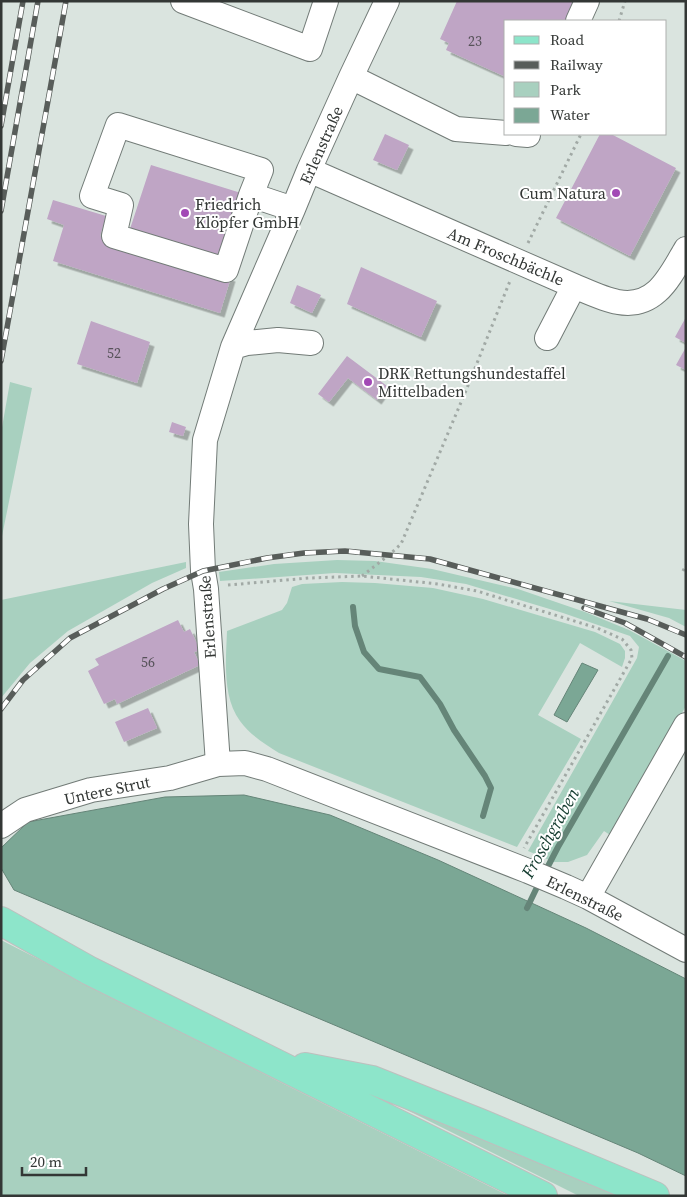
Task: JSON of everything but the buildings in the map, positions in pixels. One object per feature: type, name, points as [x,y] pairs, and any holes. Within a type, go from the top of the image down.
[{"type":"main road","points":[[8,925],[90,971],[543,1196]]},
{"type":"main road","points":[[270,1060],[372,1080],[655,1196]]},
{"type":"street","points":[[183,1],[310,49],[326,1]]},
{"type":"street","name":"Erlenstraße","points":[[387,1],[309,170],[294,209],[232,347],[205,440],[201,524],[218,764],[245,763],[267,769],[521,868],[566,887],[686,950]]},
{"type":"street","points":[[578,20],[587,1]]},
{"type":"street","points":[[351,77],[456,129],[504,133]]},
{"type":"street","points":[[118,125],[261,170],[251,195],[226,270],[114,236],[121,204],[92,196],[118,125]]},
{"type":"street","name":"Am Froschbächle","points":[[309,170],[574,286],[617,302],[635,303],[653,295],[668,280],[686,249]]},
{"type":"street","points":[[251,195],[294,209]]},
{"type":"street","points":[[547,338],[574,286]]},
{"type":"street","points":[[232,347],[247,343],[278,340],[311,343]]},
{"type":"street","points":[[588,898],[682,740]]},
{"type":"street","name":"Untere Strut","points":[[1,826],[25,810],[91,790],[170,778],[218,764]]},
{"type":"path","points":[[619,20],[625,1]]},
{"type":"path","points":[[525,247],[581,135]]},
{"type":"path","points":[[362,576],[401,544],[512,276]]},
{"type":"path","points":[[683,571],[686,565]]},
{"type":"path","points":[[206,589],[235,584],[362,576],[438,584],[477,591],[598,628],[622,639],[631,650],[632,658],[521,868]]},
{"type":"green space","points":[[10,382],[32,388],[1,541],[1,433]]},
{"type":"green space","points":[[337,560],[375,561],[432,569],[518,589],[585,612],[629,630],[686,661],[686,706],[610,835],[604,831],[587,855],[568,862],[554,862],[528,851],[637,658],[639,647],[630,636],[563,613],[466,584],[421,577],[335,573],[220,581],[219,572],[274,564]]},
{"type":"green space","points":[[186,562],[186,568],[152,583],[68,631],[30,663],[1,698],[1,600]]},
{"type":"green space","points":[[342,582],[433,588],[483,599],[595,632],[620,644],[625,651],[622,667],[580,643],[538,715],[581,739],[517,847],[279,753],[253,735],[240,721],[230,701],[226,678],[227,631],[282,610],[287,603],[292,587],[302,584]]},
{"type":"green space","points":[[609,601],[686,610],[686,627],[669,618]]},
{"type":"green space","points":[[1,940],[278,1081],[509,1196],[1,1196]]},
{"type":"green space","points":[[363,1088],[626,1196],[579,1196]]},
{"type":"water","points":[[582,663],[598,670],[567,722],[554,715]]},
{"type":"water","points":[[244,795],[330,815],[438,860],[586,928],[686,979],[686,1176],[638,1153],[14,890],[1,868],[1,848],[28,822],[165,797]]},
{"type":"waterway","points":[[353,607],[355,626],[364,652],[379,669],[420,677],[440,704],[454,730],[485,776],[491,788],[483,816]]},
{"type":"waterway","name":"Froschgraben","points":[[545,872],[668,656]]},
{"type":"waterway","name":"Froschgraben","points":[[527,908],[540,881]]},
{"type":"railway","points":[[1,126],[23,1]]},
{"type":"railway","points":[[1,211],[38,1]]},
{"type":"railway","points":[[1,361],[66,1]]},
{"type":"railway","points":[[1,709],[23,680],[70,638],[163,589],[203,571],[267,558],[304,553],[345,551],[430,559],[647,619],[686,635]]},
{"type":"railway","points":[[584,608],[625,623],[686,657]]},
{"type":"place","name":"Cum Natura","points":[[616,193]]},
{"type":"place","name":"Friedrich Klöpfer GmbH","points":[[185,213]]},
{"type":"place","name":"DRK Rettungshundestaffel Mittelbaden","points":[[368,382]]}]
